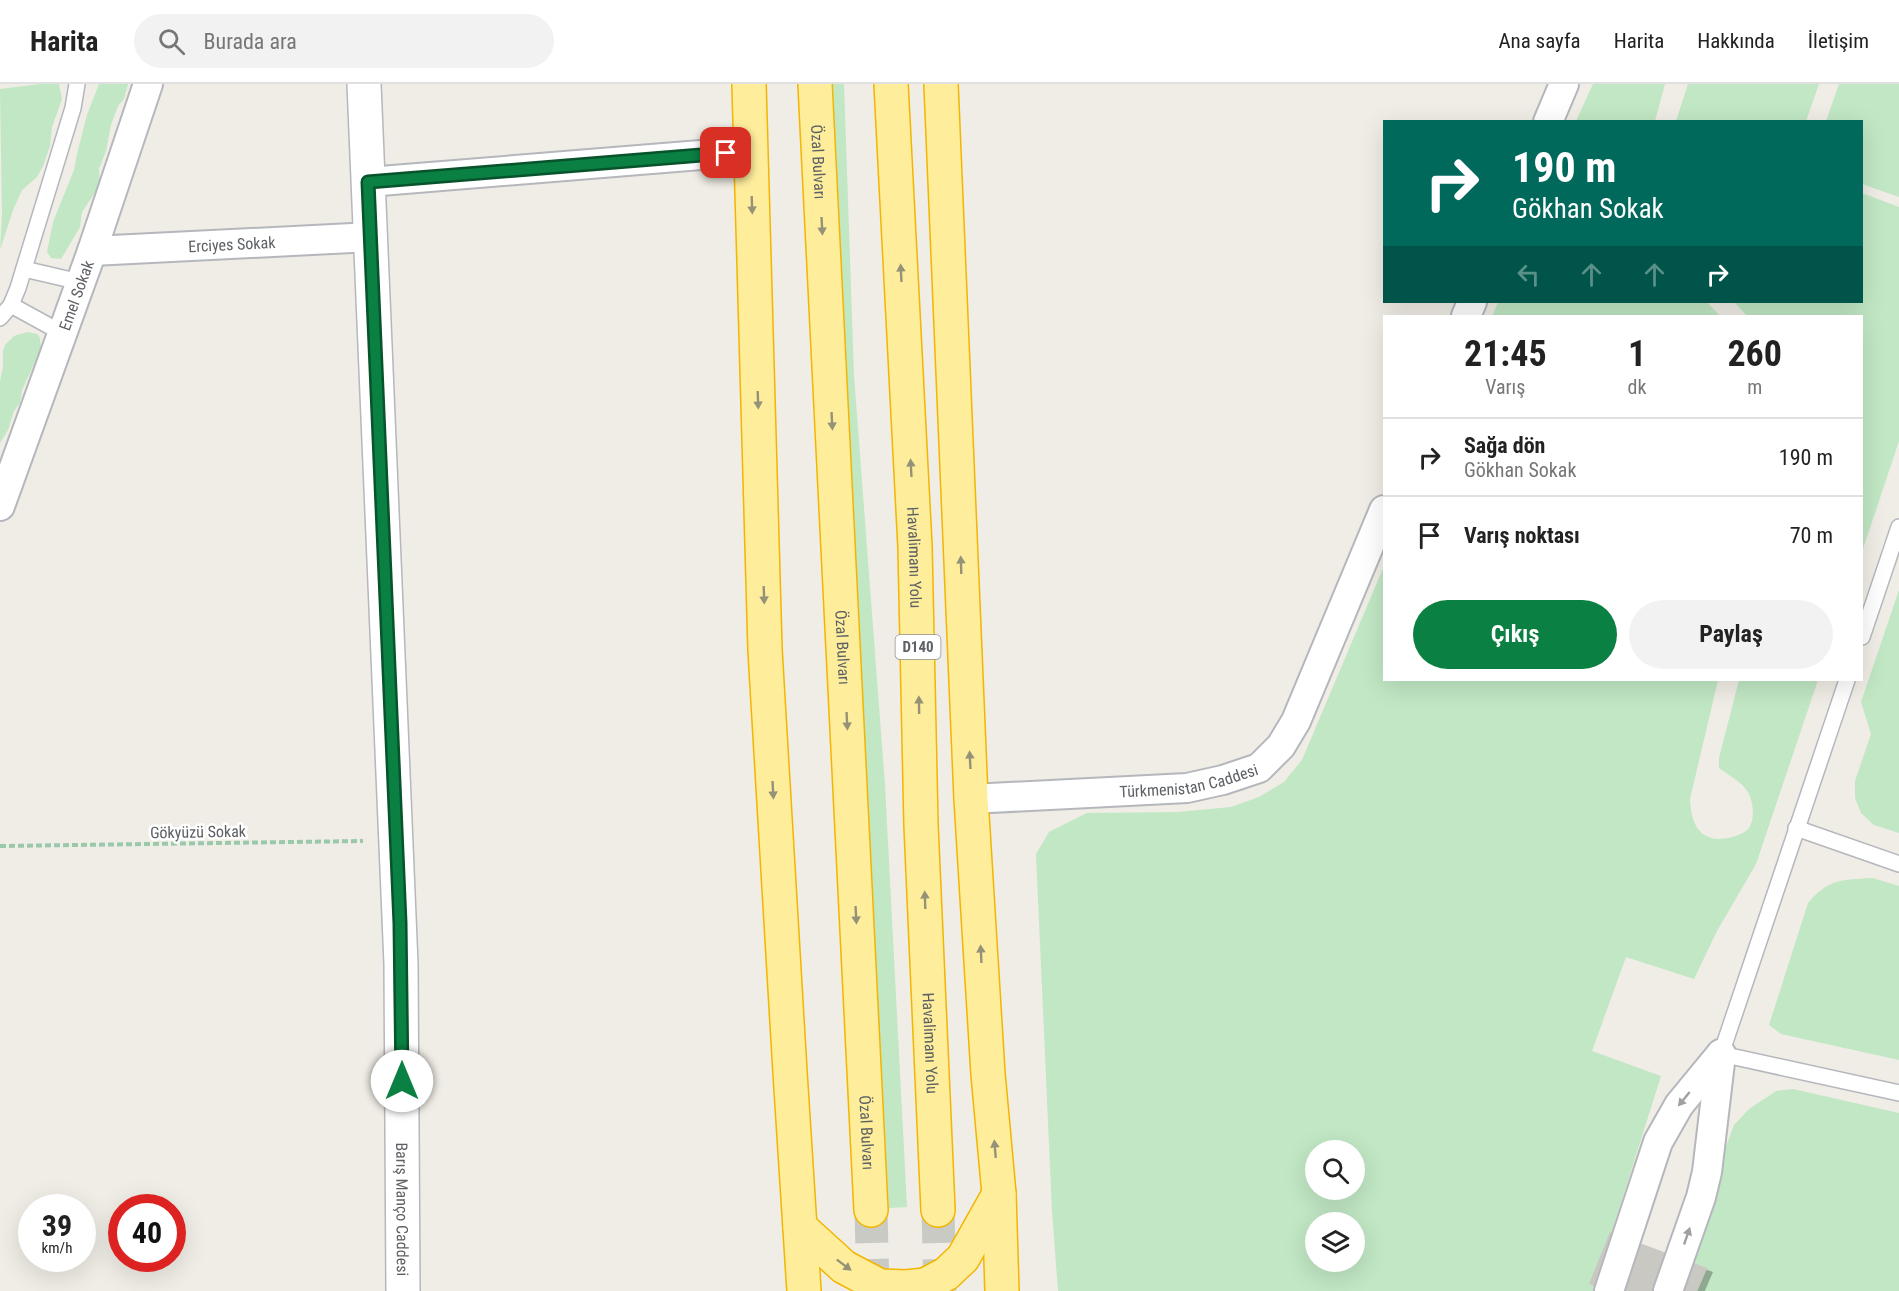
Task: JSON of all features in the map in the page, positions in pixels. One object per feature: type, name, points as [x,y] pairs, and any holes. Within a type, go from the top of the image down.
[{"type":"highway","points":[[749,84],[765,650],[804,1291]]},
{"type":"highway","name":"Özal Bulvarı","points":[[815,84],[871,1210]]},
{"type":"highway","name":"Havalimanı Yolu","points":[[891,84],[915,547],[921,825],[938,1210]]},
{"type":"highway","points":[[941,84],[971,799],[988,1074],[999,1194],[1002,1291]]},
{"type":"highway","points":[[800,1227],[844,1267],[880,1286],[925,1285],[946,1274],[963,1258],[999,1194]]},
{"type":"street","name":"Emel Sokak","points":[[0,506],[92,251],[148,84]]},
{"type":"street","name":"Barış Manço Caddesi","points":[[364,84],[401,964],[403,1291]]},
{"type":"street","points":[[1549,120],[1564,84]]},
{"type":"street","points":[[368,182],[750,151]]},
{"type":"street","name":"Erciyes Sokak","points":[[92,251],[372,237]]},
{"type":"street","name":"Türkmenistan Caddesi","points":[[971,799],[1187,788],[1223,780],[1259,768],[1281,746],[1296,721],[1383,512]]},
{"type":"street","points":[[1609,1291],[1658,1142],[1679,1105],[1721,1054]]},
{"type":"street","points":[[1668,1291],[1701,1197],[1707,1172],[1721,1054]]},
{"type":"lane","points":[[0,318],[11,305],[24,269],[73,108],[77,84]]},
{"type":"lane","points":[[24,269],[80,282]]},
{"type":"lane","points":[[11,305],[62,333]]},
{"type":"lane","points":[[1863,634],[1899,527]]},
{"type":"lane","points":[[1847,681],[1721,1054],[1899,1093]]},
{"type":"lane","points":[[1796,828],[1899,864]]},
{"type":"path","name":"Gökyüzü Sokak","points":[[0,846],[397,841]]},
{"type":"green space","points":[[59,84],[62,99],[52,127],[50,146],[43,166],[37,177],[22,190],[0,250],[2,215],[0,89]]},
{"type":"green space","points":[[99,84],[128,84],[124,99],[118,106],[111,125],[106,151],[99,169],[100,185],[82,212],[80,227],[61,259],[51,258],[47,252],[53,222],[74,170],[87,115]]},
{"type":"green space","points":[[830,84],[844,84],[854,376],[885,785],[907,1207],[889,1208],[841,383]]},
{"type":"green space","points":[[1593,84],[1665,84],[1655,120],[1576,120]]},
{"type":"green space","points":[[1688,84],[1819,84],[1806,120],[1676,120]]},
{"type":"green space","points":[[1839,84],[1899,84],[1899,197],[1863,184],[1863,120],[1826,120]]},
{"type":"green space","points":[[1863,193],[1899,207],[1899,441],[1863,549],[1863,315],[1746,315],[1735,303],[1863,303]]},
{"type":"green space","points":[[1498,303],[1708,303],[1719,315],[1492,315]]},
{"type":"green space","points":[[28,332],[37,334],[40,338],[41,349],[22,390],[20,403],[0,443],[0,381],[3,351],[5,345],[14,336]]},
{"type":"green space","points":[[1383,568],[1383,681],[1718,681],[1690,799],[1693,818],[1700,832],[1713,838],[1722,839],[1741,834],[1749,828],[1752,818],[1753,807],[1748,792],[1739,782],[1719,768],[1719,758],[1739,681],[1818,681],[1756,864],[1717,931],[1694,979],[1626,957],[1592,1051],[1661,1076],[1593,1291],[1058,1291],[1052,1211],[1036,854],[1049,832],[1087,813],[1178,812],[1231,807],[1259,797],[1284,782],[1302,760]]},
{"type":"green space","points":[[1899,590],[1899,833],[1874,825],[1861,813],[1855,798],[1855,781],[1871,734],[1861,702]]},
{"type":"green space","points":[[1873,878],[1899,886],[1899,1060],[1781,1034],[1769,1025],[1808,903],[1823,889],[1837,882]]},
{"type":"green space","points":[[1793,1089],[1899,1113],[1899,1291],[1681,1291],[1734,1125],[1749,1109],[1776,1091]]},
{"type":"building","points":[[1610,1232],[1707,1268],[1697,1291],[1608,1291],[1589,1284]]},
{"type":"tunnel","points":[[871,1210],[873,1291]]},
{"type":"tunnel","points":[[938,1210],[940,1291]]},
{"type":"route","points":[[402,1081],[400,923],[368,182],[726,153]]}]
